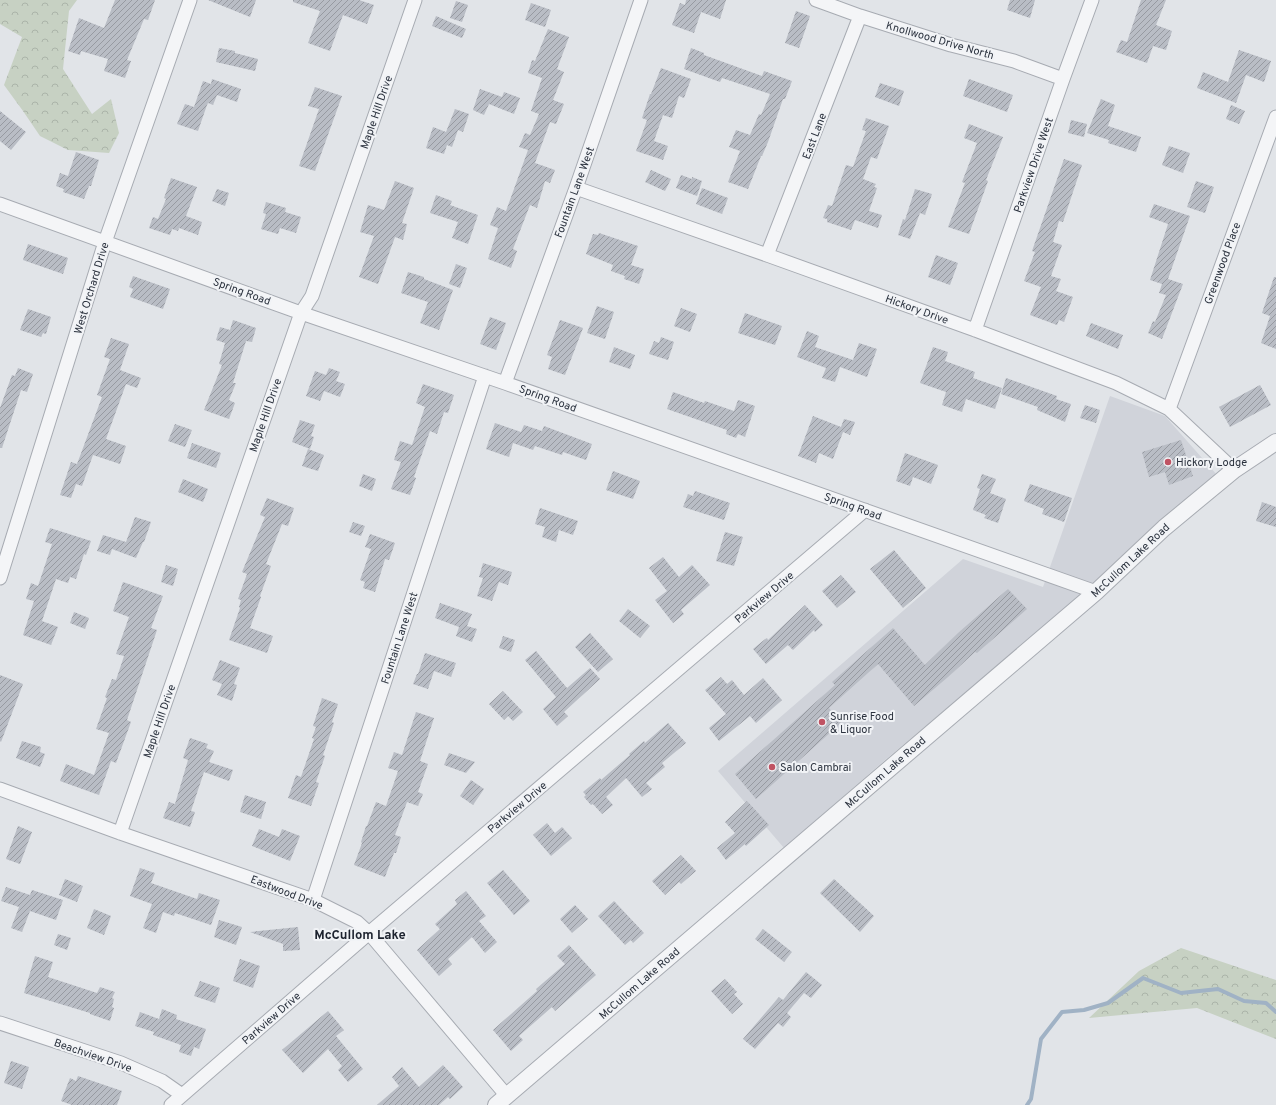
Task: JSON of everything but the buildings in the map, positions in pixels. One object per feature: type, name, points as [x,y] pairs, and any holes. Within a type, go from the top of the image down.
[{"type":"street","name":"West Orchard Drive","points":[[0,578],[105,242],[190,0]]},
{"type":"street","name":"Maple Hill Drive","points":[[120,833],[301,313],[312,296],[415,0]]},
{"type":"street","name":"Fountain Lane West","points":[[505,383],[576,188],[641,0]]},
{"type":"street","name":"Knollwood Drive North","points":[[816,0],[951,46],[1014,61],[1063,79]]},
{"type":"street","name":"Parkview Drive West","points":[[975,330],[1092,0]]},
{"type":"street","name":"East Lane","points":[[767,255],[860,16]]},
{"type":"street","name":"Greenwood Place","points":[[1169,409],[1276,117]]},
{"type":"street","name":"Hickory Drive","points":[[576,188],[975,330],[1116,383],[1169,409],[1234,470]]},
{"type":"street","name":"Spring Road","points":[[0,204],[301,313],[505,383],[1096,592]]},
{"type":"street","name":"Fountain Lane West","points":[[313,900],[485,376]]},
{"type":"street","name":"McCullom Lake Road","points":[[502,1100],[1096,592],[1164,528],[1234,470],[1276,442]]},
{"type":"street","name":"Parkview Drive","points":[[171,1105],[369,933],[865,510]]},
{"type":"street","name":"Eastwood Drive","points":[[0,789],[120,833],[313,900],[357,922],[369,933],[502,1100]]},
{"type":"street","name":"Beachview Drive","points":[[0,1023],[121,1063],[162,1081],[182,1095]]},
{"type":"shaded area","points":[[1110,396],[1165,416],[1217,475],[1088,590],[885,760],[784,848],[718,771],[963,559],[1043,587]]},
{"type":"green space","points":[[0,0],[77,0],[69,11],[63,69],[92,114],[111,99],[119,133],[109,153],[68,150],[40,136],[4,85],[22,37],[0,24]]},
{"type":"green space","points":[[1181,948],[1276,980],[1276,1039],[1197,1008],[1089,1018],[1139,971]]},
{"type":"waterway","points":[[1027,1105],[1031,1099],[1041,1039],[1062,1012],[1084,1010],[1108,1003],[1143,978],[1181,993],[1218,989],[1244,1001],[1266,1003],[1276,1012]]},
{"type":"place","name":"Hickory Lodge","points":[[1168,462]]},
{"type":"place","name":"Sunrise Food & Liquor","points":[[822,722]]},
{"type":"place","name":"Salon Cambrai","points":[[772,767]]},
{"type":"district","name":"McCullom Lake","points":[[360,934]]}]
